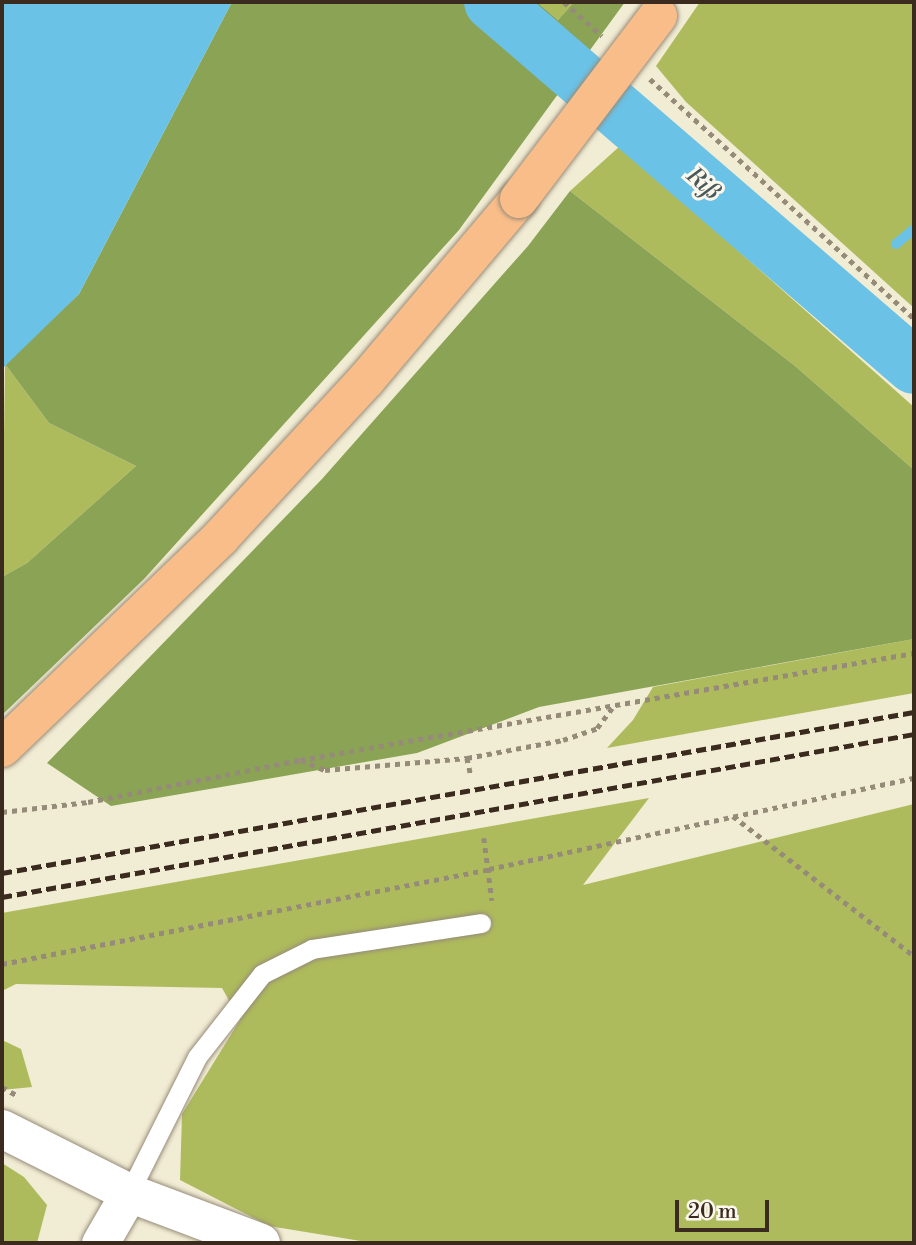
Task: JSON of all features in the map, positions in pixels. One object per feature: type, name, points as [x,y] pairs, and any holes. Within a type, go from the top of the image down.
[{"type":"main road","points":[[12,739],[268,487],[375,371],[519,199],[663,9]]},
{"type":"street","points":[[2,1129],[129,1193],[261,1243]]},
{"type":"street","points":[[100,1243],[129,1193]]},
{"type":"lane","points":[[129,1193],[197,1057],[262,974],[312,949],[481,923]]},
{"type":"path","points":[[564,2],[613,46]]},
{"type":"path","points":[[643,73],[914,318]]},
{"type":"path","points":[[2,812],[88,802],[300,760],[914,653]]},
{"type":"path","points":[[300,760],[325,770],[467,758],[563,740],[597,727],[613,707]]},
{"type":"path","points":[[467,758],[471,775]]},
{"type":"path","points":[[2,964],[489,869],[914,778]]},
{"type":"path","points":[[733,816],[914,956]]},
{"type":"path","points":[[484,838],[489,869]]},
{"type":"green space","points":[[232,2],[537,2],[558,20],[574,2],[625,2],[459,230],[144,579],[2,715],[2,577],[27,563],[136,466],[49,423],[5,364],[79,294]]},
{"type":"green space","points":[[537,2],[574,2],[558,20]]},
{"type":"green space","points":[[700,2],[914,2],[914,308],[686,102],[656,66]]},
{"type":"green space","points":[[620,146],[914,407],[914,470],[795,366],[570,191]]},
{"type":"green space","points":[[570,191],[795,366],[914,470],[914,639],[539,707],[417,753],[111,806],[47,763],[322,479],[528,246]]},
{"type":"green space","points":[[5,364],[49,423],[136,466],[27,563],[2,577]]},
{"type":"green space","points":[[914,639],[914,693],[607,748],[633,720],[653,687]]},
{"type":"green space","points":[[649,798],[583,885],[914,804],[914,1243],[373,1243],[269,1226],[180,1180],[182,1114],[240,1020],[222,988],[16,984],[2,991],[2,913]]},
{"type":"green space","points":[[2,1040],[21,1049],[32,1087],[2,1090]]},
{"type":"green space","points":[[2,1163],[24,1177],[47,1205],[37,1243],[2,1243]]},
{"type":"water","points":[[2,2],[232,2],[79,294],[2,369]]},
{"type":"waterway","name":"Riß","points":[[492,2],[914,366]]},
{"type":"waterway","points":[[896,244],[914,229]]},
{"type":"railway","points":[[2,873],[914,712]]},
{"type":"railway","points":[[2,897],[914,734]]}]
